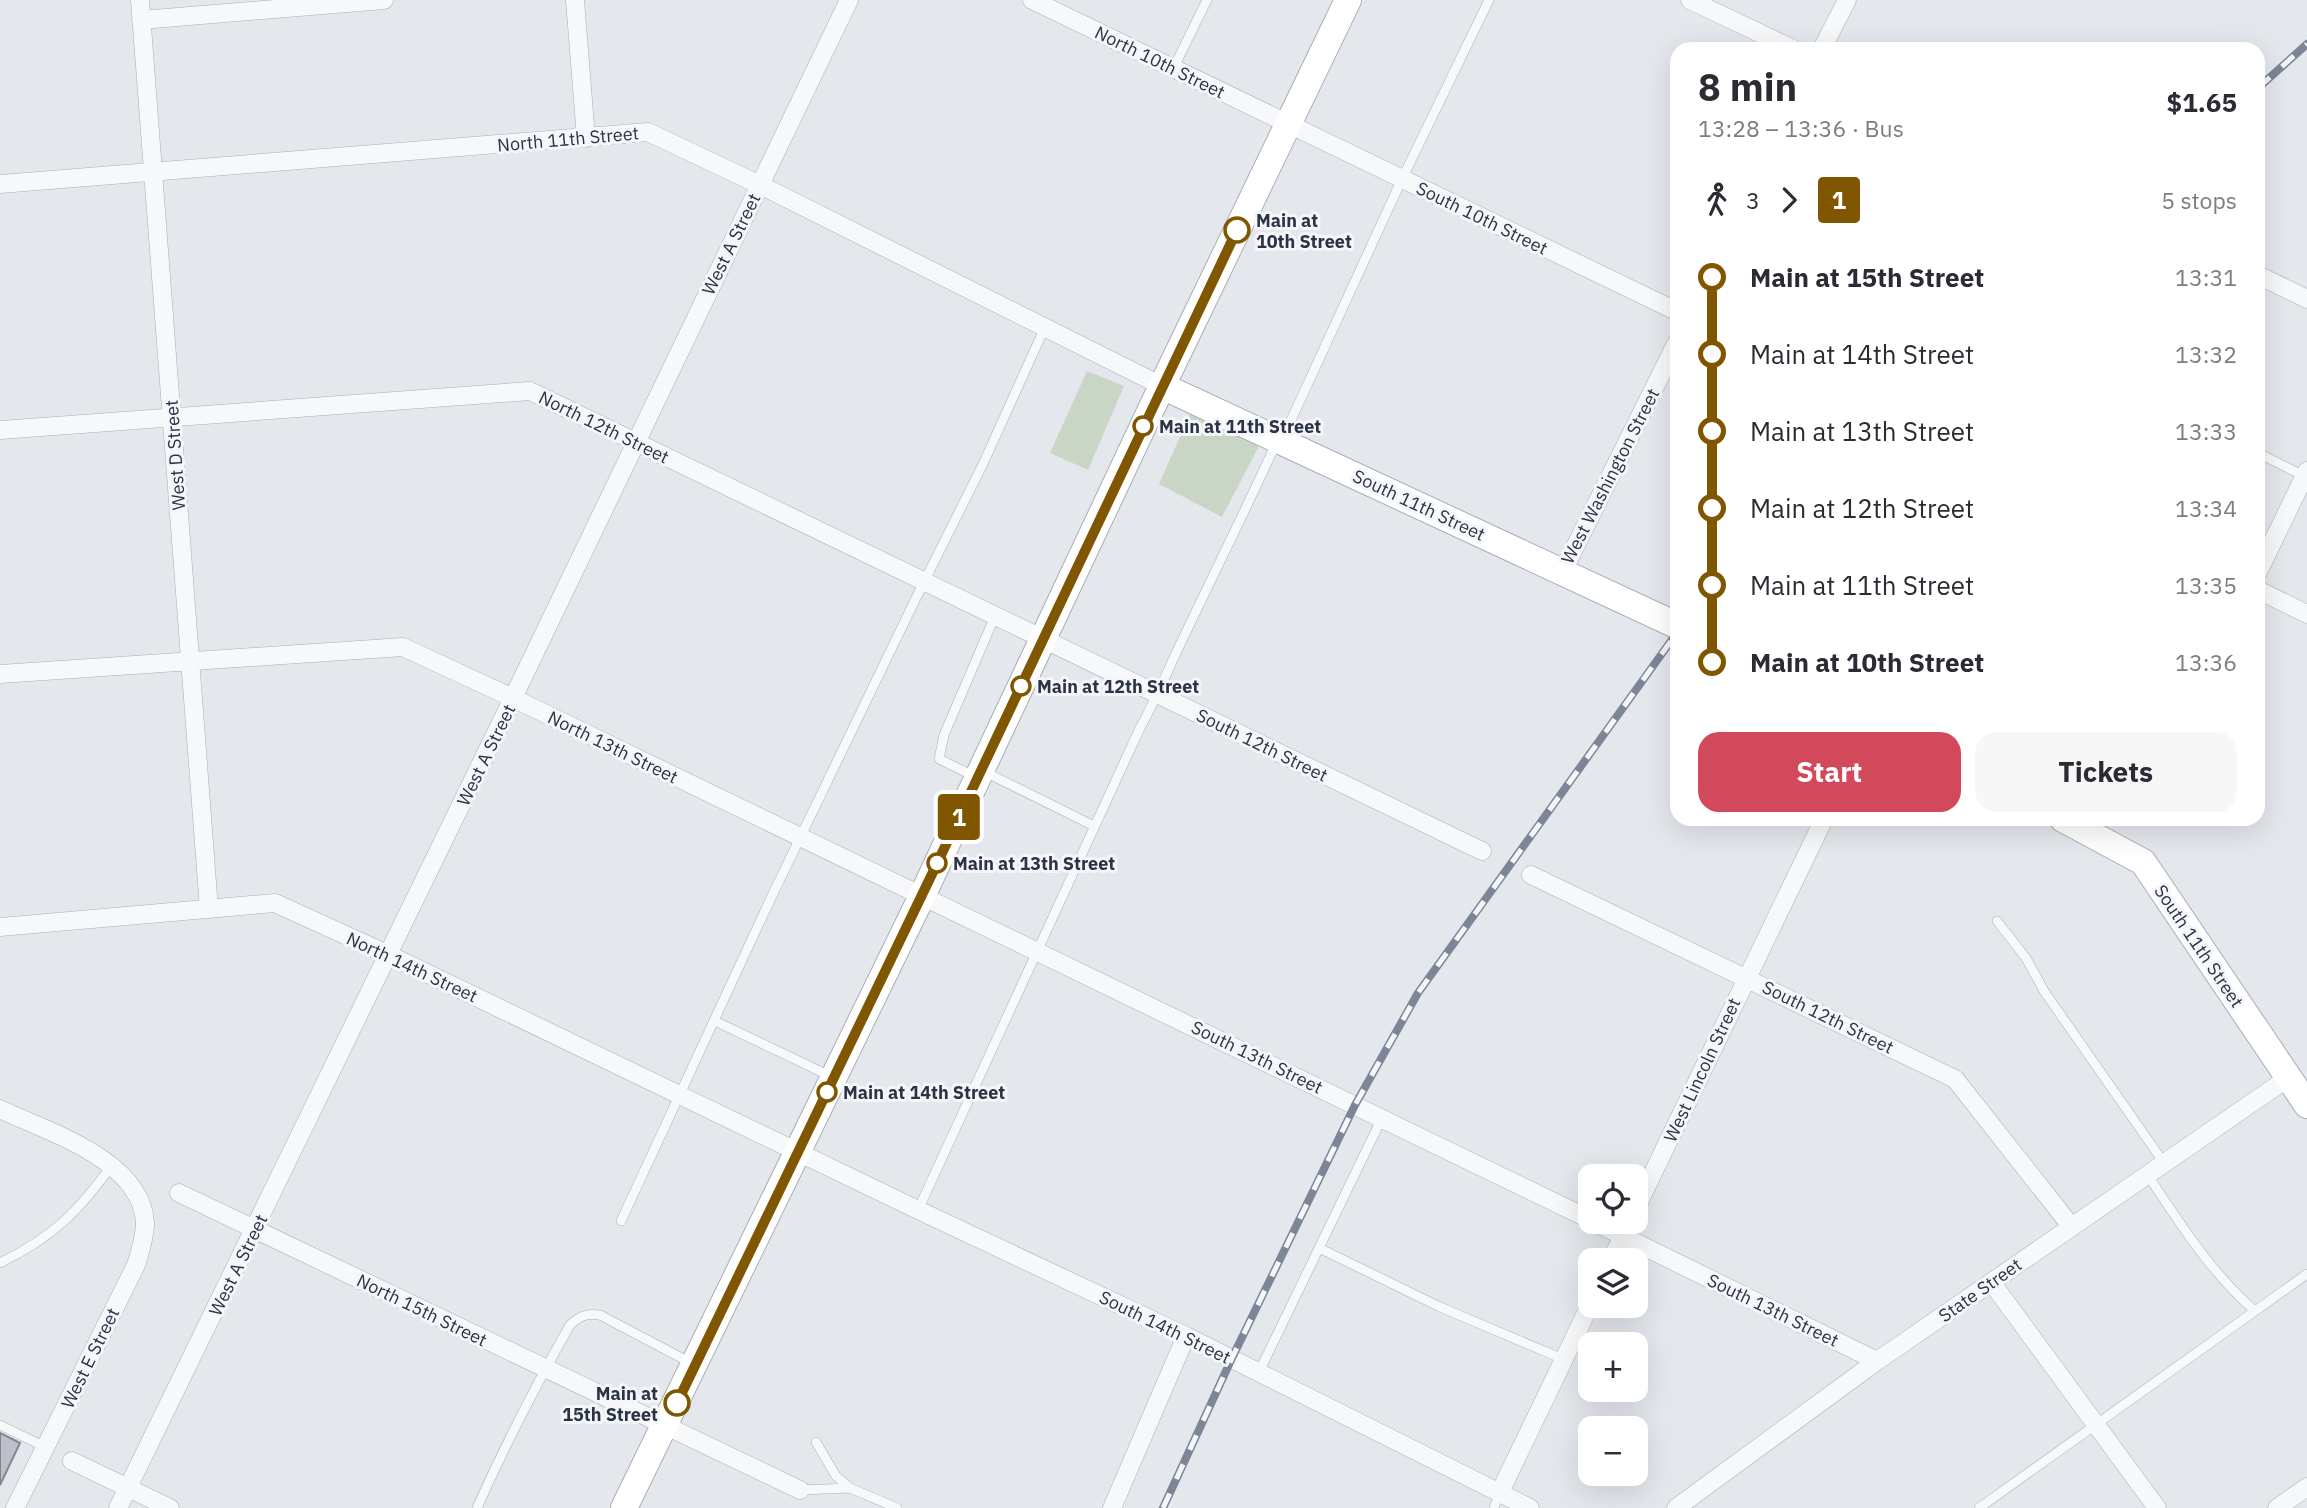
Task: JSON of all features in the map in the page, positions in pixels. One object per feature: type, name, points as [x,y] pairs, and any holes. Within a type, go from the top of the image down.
[{"type":"main road","points":[[624,1508],[922,895],[1348,0]]},
{"type":"main road","name":"South 11th Street","points":[[1162,386],[1670,622]]},
{"type":"main road","name":"South 11th Street","points":[[2076,826],[2143,862],[2307,1105]]},
{"type":"street","name":"West D Street","points":[[139,0],[209,909]]},
{"type":"street","points":[[141,20],[384,0]]},
{"type":"street","points":[[575,0],[586,138]]},
{"type":"street","name":"West A Street","points":[[118,1508],[389,955],[849,0]]},
{"type":"street","name":"North 10th Street","points":[[1032,0],[1287,125]]},
{"type":"street","points":[[1690,0],[1778,42]]},
{"type":"street","points":[[1826,42],[1847,0]]},
{"type":"street","name":"South 10th Street","points":[[1287,125],[1670,308]]},
{"type":"street","name":"North 11th Street","points":[[0,184],[648,132],[760,185],[1162,386]]},
{"type":"street","points":[[2265,278],[2307,299]]},
{"type":"street","name":"West Washington Street","points":[[1563,571],[1670,356]]},
{"type":"street","name":"North 12th Street","points":[[0,430],[530,391],[1043,639]]},
{"type":"street","points":[[2265,558],[2306,473]]},
{"type":"street","points":[[2265,593],[2307,614]]},
{"type":"street","name":"South 12th Street","points":[[1043,639],[1482,851]]},
{"type":"street","name":"North 13th Street","points":[[0,674],[403,647],[922,895]]},
{"type":"street","name":"West Lincoln Street","points":[[1648,1183],[1821,826]]},
{"type":"street","name":"South 12th Street","points":[[1531,876],[1955,1079],[2071,1226]]},
{"type":"street","name":"South 13th Street","points":[[922,895],[1578,1214]]},
{"type":"street","name":"North 14th Street","points":[[0,927],[275,902],[797,1152]]},
{"type":"street","name":"State Street","points":[[1676,1508],[1877,1361],[2288,1078]]},
{"type":"street","points":[[0,1109],[97,1155],[112,1165]]},
{"type":"street","name":"South 14th Street","points":[[797,1152],[1259,1372],[1497,1500],[1530,1508]]},
{"type":"street","name":"West E Street","points":[[15,1508],[136,1265],[142,1246],[145,1223],[141,1203],[131,1184],[112,1165]]},
{"type":"street","name":"North 15th Street","points":[[179,1193],[800,1490]]},
{"type":"street","name":"South 13th Street","points":[[1636,1234],[1877,1361]]},
{"type":"street","points":[[1992,1283],[2157,1508]]},
{"type":"street","points":[[1497,1500],[1584,1318]]},
{"type":"street","points":[[1112,1508],[1186,1336]]},
{"type":"street","points":[[72,1461],[170,1508]]},
{"type":"street","points":[[2277,1508],[2307,1486]]},
{"type":"lane","points":[[1173,69],[1207,0]]},
{"type":"lane","points":[[918,1210],[1190,622],[1230,544],[1272,452],[1281,442],[1402,179],[1489,0]]},
{"type":"lane","points":[[621,1221],[770,900],[925,582],[1045,327]]},
{"type":"lane","points":[[2265,456],[2306,473]]},
{"type":"lane","points":[[995,616],[944,735],[939,760],[979,774],[1094,826]]},
{"type":"lane","points":[[1997,921],[2026,958],[2045,991],[2164,1163]]},
{"type":"lane","points":[[715,1021],[834,1077]]},
{"type":"lane","points":[[1259,1372],[1382,1118]]},
{"type":"lane","points":[[0,1263],[37,1243],[63,1223],[86,1200],[112,1165]]},
{"type":"lane","points":[[2147,1174],[2184,1230],[2238,1296],[2255,1311]]},
{"type":"lane","points":[[1319,1248],[1440,1307],[1563,1360]]},
{"type":"lane","points":[[1979,1508],[2307,1274]]},
{"type":"lane","points":[[477,1508],[509,1436],[545,1369],[570,1325],[587,1313],[600,1315],[695,1365]]},
{"type":"lane","points":[[0,1425],[46,1447]]},
{"type":"lane","points":[[816,1442],[836,1476],[850,1488],[897,1508]]},
{"type":"lane","points":[[800,1490],[850,1488]]},
{"type":"green space","points":[[1087,371],[1124,386],[1088,470],[1050,453]]},
{"type":"green space","points":[[1195,403],[1260,444],[1222,517],[1159,484]]},
{"type":"building","points":[[0,1433],[20,1443],[0,1485]]},
{"type":"railway","points":[[2265,82],[2307,44]]},
{"type":"railway","points":[[1163,1508],[1232,1358],[1355,1105],[1418,993],[1670,642]]},
{"type":"bus line","name":"1","points":[[677,1403],[933,872],[1237,230]]},
{"type":"place","name":"Main at 10th Street","points":[[1237,230]]},
{"type":"place","name":"Main at 11th Street","points":[[1143,426]]},
{"type":"place","name":"Main at 12th Street","points":[[1021,686]]},
{"type":"place","name":"Main at 13th Street","points":[[937,863]]},
{"type":"place","name":"Main at 14th Street","points":[[827,1092]]},
{"type":"place","name":"Main at 15th Street","points":[[677,1403]]}]
